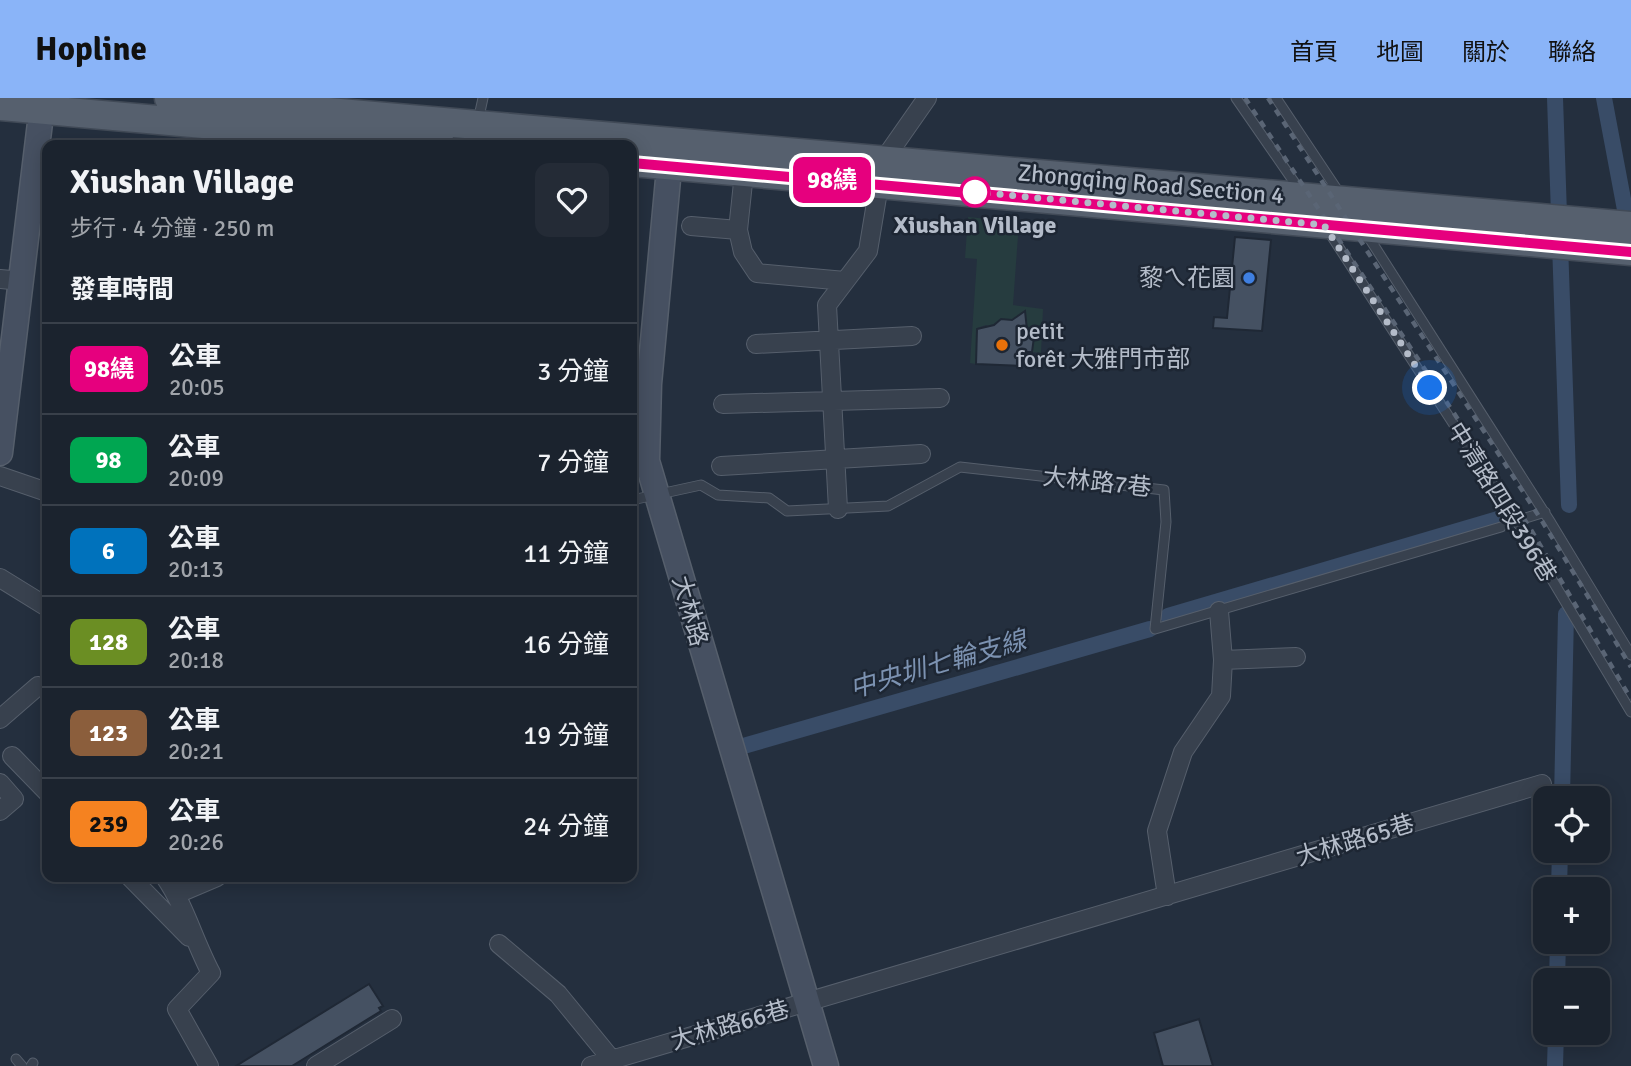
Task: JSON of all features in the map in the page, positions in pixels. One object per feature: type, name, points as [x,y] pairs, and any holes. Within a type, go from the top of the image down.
[{"type":"main road","name":"Zhongqing Road Section 4","points":[[169,98],[477,126],[574,140]]},
{"type":"main road","name":"Zhongqing Road Section 4","points":[[0,106],[43,104],[318,140],[374,118],[429,140]]},
{"type":"main road","name":"Zhongqing Road Section 4","points":[[637,149],[881,173],[1324,225],[1563,233],[1631,226]]},
{"type":"main road","name":"Zhongqing Road Section 4","points":[[637,161],[670,154],[744,173],[881,173],[1345,201],[1563,233],[1631,251]]},
{"type":"street","points":[[838,509],[827,304],[868,251],[881,173],[927,98]]},
{"type":"street","points":[[0,453],[11,280],[43,104]]},
{"type":"street","name":"大林路","points":[[670,154],[649,384],[646,461],[826,1066]]},
{"type":"street","points":[[744,173],[738,230],[743,252],[757,273],[845,281]]},
{"type":"street","points":[[691,226],[738,230]]},
{"type":"street","points":[[757,344],[912,335]]},
{"type":"street","points":[[723,404],[940,398]]},
{"type":"street","points":[[721,466],[921,454]]},
{"type":"street","points":[[0,476],[42,490]]},
{"type":"street","points":[[0,578],[42,599]]},
{"type":"street","points":[[1167,896],[1157,831],[1183,752],[1221,696],[1223,660],[1219,611]]},
{"type":"street","points":[[1223,660],[1296,657]]},
{"type":"street","points":[[0,719],[37,686]]},
{"type":"street","points":[[12,756],[42,787]]},
{"type":"street","points":[[0,783],[14,799],[0,811]]},
{"type":"street","name":"大林路65巷","points":[[808,1003],[1542,784]]},
{"type":"street","points":[[135,882],[194,943]]},
{"type":"street","points":[[169,882],[177,894],[194,943],[211,973],[177,1009],[209,1066]]},
{"type":"street","points":[[177,894],[205,882]]},
{"type":"street","points":[[499,944],[558,994],[612,1060]]},
{"type":"street","name":"大林路66巷","points":[[591,1066],[808,1003]]},
{"type":"street","points":[[316,1066],[393,1019]]},
{"type":"lane","points":[[477,126],[483,98]]},
{"type":"lane","points":[[1236,98],[1305,198]]},
{"type":"lane","points":[[1276,98],[1345,201]]},
{"type":"lane","name":"中清路四段396巷","points":[[1324,225],[1516,521],[1631,712]]},
{"type":"lane","name":"中清路四段396巷","points":[[1364,228],[1545,512],[1631,655]]},
{"type":"lane","name":"大林路7巷","points":[[637,498],[656,492],[701,485],[718,495],[769,498],[787,511],[888,506],[960,467],[1164,490],[1166,522],[1155,629],[1501,527]]},
{"type":"lane","points":[[1516,521],[1545,512]]},
{"type":"green space","points":[[968,217],[1019,222],[1013,305],[1043,309],[1041,353],[1032,352],[1035,331],[1026,330],[1025,317],[1019,315],[1015,320],[1001,319],[992,328],[986,325],[977,328],[976,364],[970,363],[977,259],[965,258]]},
{"type":"building","name":"黎ㄟ花園","points":[[1235,237],[1271,240],[1262,331],[1213,328],[1214,317],[1227,318]]},
{"type":"building","points":[[1025,311],[1027,330],[1035,330],[1032,352],[1023,352],[1021,366],[976,364],[977,329],[994,325],[1001,319],[1012,320]]},
{"type":"building","points":[[369,984],[383,1006],[379,1008],[381,1011],[305,1058],[292,1066],[236,1066]]},
{"type":"building","points":[[1199,1019],[1213,1066],[1163,1066],[1154,1033]]},
{"type":"waterway","points":[[1555,98],[1569,505]]},
{"type":"waterway","name":"中央圳七輪支線","points":[[1604,98],[1629,231]]},
{"type":"waterway","points":[[1168,616],[1505,517]]},
{"type":"waterway","points":[[1562,786],[1566,614]]},
{"type":"waterway","name":"中央圳七輪支線","points":[[740,747],[1150,629]]},
{"type":"waterway","points":[[1559,877],[1560,863]]},
{"type":"waterway","points":[[1557,968],[1558,954]]},
{"type":"waterway","points":[[1555,1066],[1556,1045]]},
{"type":"railway","points":[[1245,98],[1530,528],[1631,699]]},
{"type":"railway","points":[[1268,98],[1542,521],[1631,667]]},
{"type":"bus line","name":"98繞","points":[[637,163],[1631,252]]},
{"type":"place","name":"Xiushan Village","points":[[975,192]]},
{"type":"place","name":"黎ㄟ花園","points":[[1249,278]]},
{"type":"place","name":"petit forêt 大雅門市部","points":[[1002,345]]},
{"type":"route","points":[[975,192],[1324,225],[1430,388]]}]
